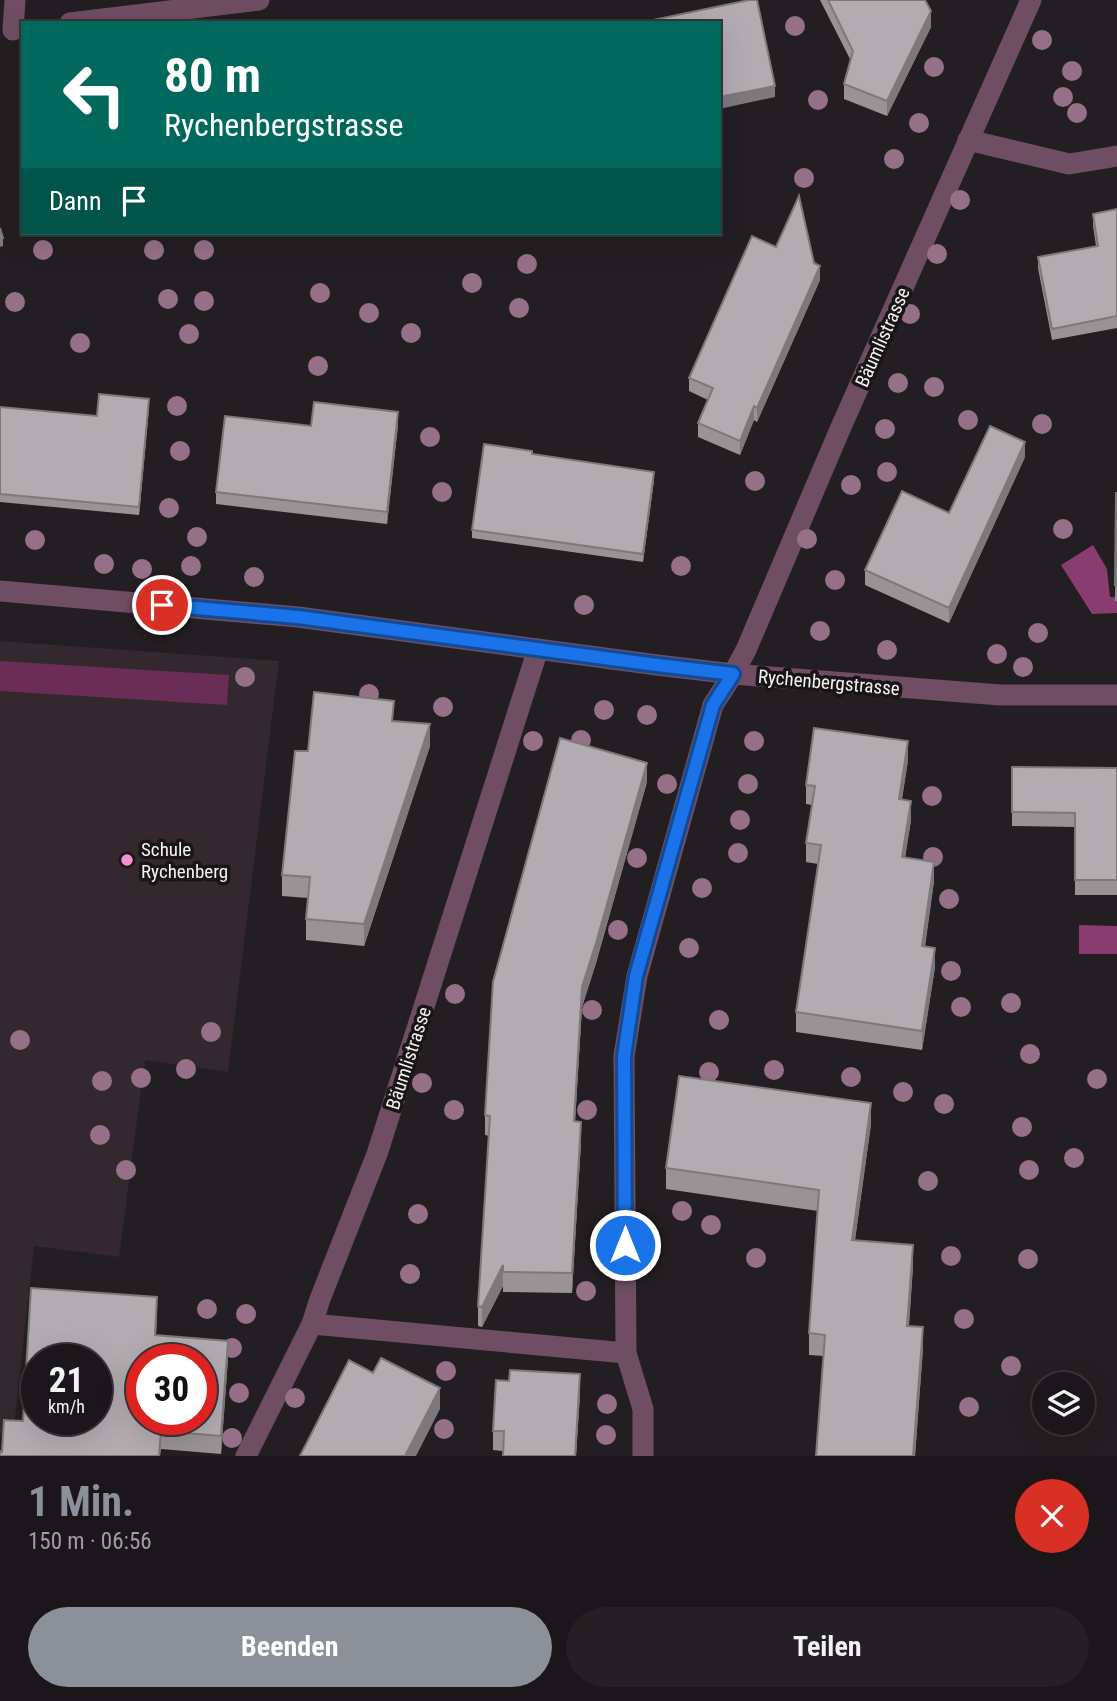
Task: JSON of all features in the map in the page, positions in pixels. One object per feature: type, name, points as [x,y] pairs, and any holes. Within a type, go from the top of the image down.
[{"type":"street","points":[[12,31],[15,0]]},
{"type":"street","points":[[86,21],[259,0]]},
{"type":"street","name":"Bäumlistrasse","points":[[643,1456],[643,1409],[626,1353],[624,1056],[636,976],[713,705],[746,650],[841,427],[1031,0]]},
{"type":"street","points":[[968,140],[1069,164],[1117,156]]},
{"type":"street","name":"Rychenbergstrasse","points":[[0,591],[298,617],[733,674],[1000,695],[1117,695]]},
{"type":"street","name":"Bäumlistrasse","points":[[246,1456],[312,1324],[377,1154],[538,649]]},
{"type":"street","points":[[312,1324],[626,1353]]},
{"type":"shaded area","points":[[1093,545],[1107,569],[1110,597],[1117,597],[1117,613],[1092,614],[1061,565]]},
{"type":"shaded area","name":"Schule Rychenberg","points":[[0,641],[279,661],[228,1072],[145,1060],[119,1257],[34,1246],[23,1344],[21,1344],[13,1437],[0,1436]]},
{"type":"shaded area","points":[[0,661],[229,675],[227,705],[0,691]]},
{"type":"shaded area","points":[[1079,925],[1117,926],[1117,954],[1079,954]]},
{"type":"building","points":[[757,0],[775,86],[721,97],[721,21],[649,21]]},
{"type":"building","points":[[828,0],[925,0],[931,11],[887,101],[844,84],[853,51]]},
{"type":"building","points":[[799,196],[814,263],[820,266],[740,441],[698,423],[713,388],[689,378],[752,236],[776,247]]},
{"type":"building","points":[[1117,209],[1117,316],[1052,329],[1038,257],[1098,246],[1093,214]]},
{"type":"building","points":[[99,394],[149,399],[139,507],[0,494],[0,407],[97,416]]},
{"type":"building","points":[[314,402],[398,412],[387,512],[216,492],[225,416],[311,426]]},
{"type":"building","points":[[990,426],[1025,442],[949,608],[865,570],[902,491],[949,513]]},
{"type":"building","points":[[484,444],[654,472],[643,554],[472,530]]},
{"type":"building","points":[[1116,493],[1117,585],[1115,585]]},
{"type":"building","points":[[314,692],[394,701],[392,721],[430,724],[364,924],[306,919],[310,877],[282,875],[295,751],[308,751]]},
{"type":"building","points":[[814,728],[908,741],[899,799],[911,801],[902,857],[934,862],[922,946],[935,948],[922,1031],[796,1012],[821,845],[806,843],[815,786],[806,785]]},
{"type":"building","points":[[560,738],[647,763],[582,987],[574,1121],[581,1122],[572,1273],[503,1272],[503,1265],[482,1307],[478,1306],[490,1116],[485,1115],[493,982]]},
{"type":"building","points":[[1012,767],[1117,768],[1117,880],[1075,880],[1075,813],[1012,812]]},
{"type":"building","points":[[679,1076],[871,1103],[852,1240],[913,1245],[907,1326],[923,1327],[913,1456],[816,1456],[825,1335],[809,1333],[819,1190],[666,1168]]},
{"type":"building","points":[[31,1288],[157,1297],[155,1335],[228,1341],[221,1436],[209,1435],[217,1435],[217,1344],[126,1344],[126,1435],[161,1435],[159,1456],[0,1456],[4,1420],[21,1421],[21,1435],[112,1435],[112,1344],[28,1344]]},
{"type":"building","points":[[381,1358],[440,1388],[405,1456],[300,1456],[349,1360],[373,1373]]},
{"type":"building","points":[[510,1370],[580,1374],[575,1456],[503,1456],[504,1431],[493,1431],[496,1380],[509,1381]]},
{"type":"place","name":"Schule Rychenberg","points":[[127,860]]},
{"type":"route","points":[[162,605],[298,617],[733,674],[713,705],[636,976],[624,1056],[625,1245]]}]
